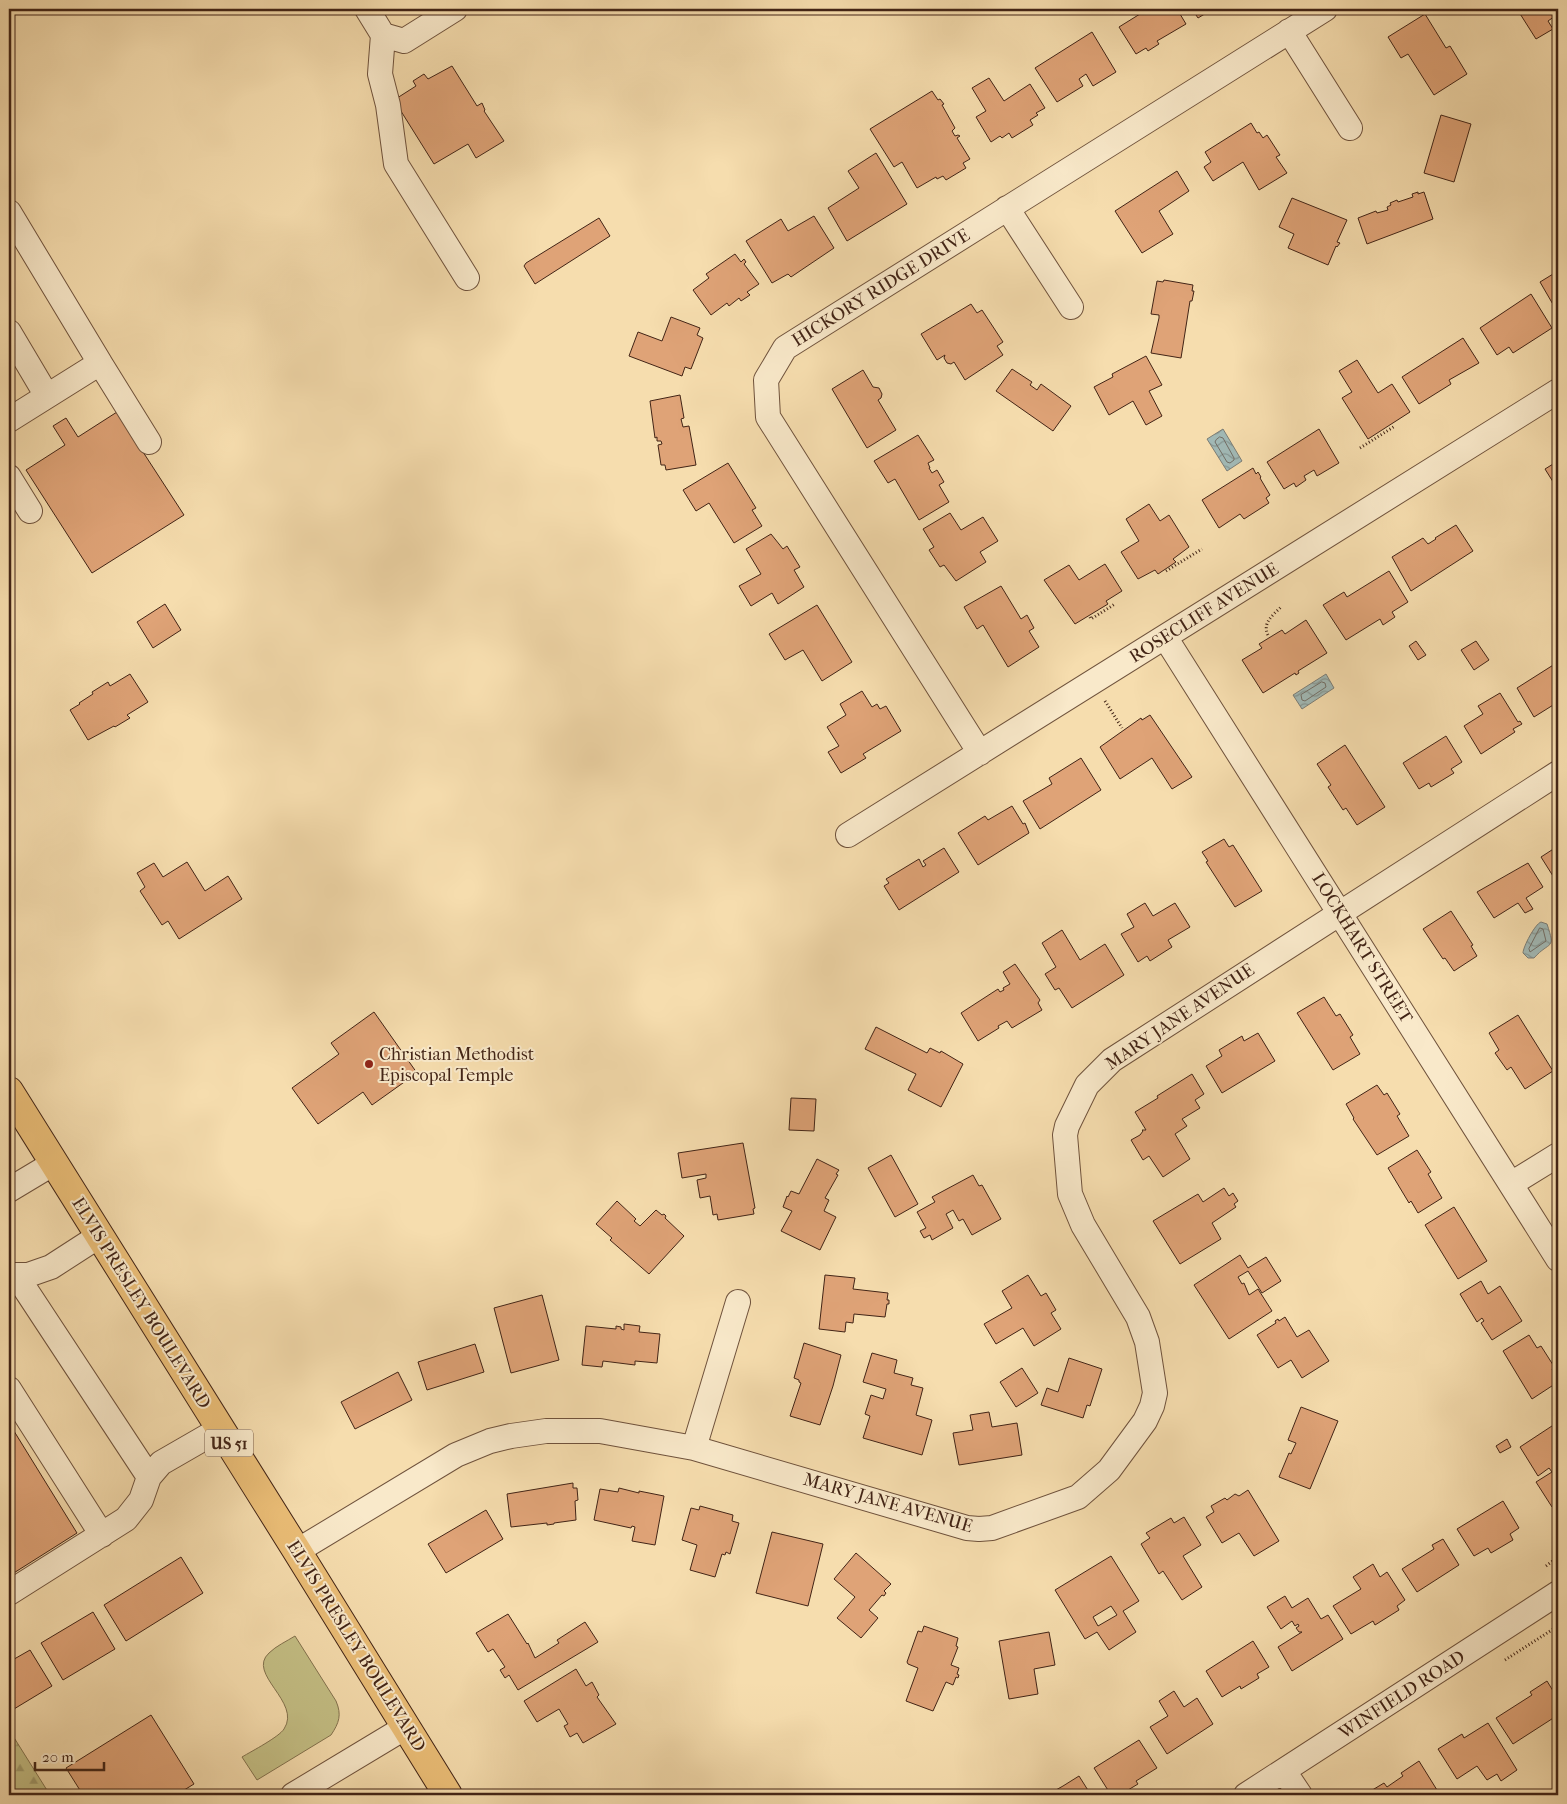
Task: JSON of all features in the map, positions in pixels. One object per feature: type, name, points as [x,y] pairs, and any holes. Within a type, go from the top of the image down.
[{"type":"main road","name":"ELVIS PRESLEY BOULEVARD","points":[[9,1091],[448,1795]]},
{"type":"street","points":[[367,9],[383,35],[380,74],[388,105],[396,164],[466,278]]},
{"type":"street","points":[[383,35],[404,41],[454,9]]},
{"type":"street","name":"HICKORY RIDGE DRIVE","points":[[980,753],[768,417],[766,380],[785,348],[1324,9]]},
{"type":"street","points":[[1290,31],[1350,128]]},
{"type":"street","points":[[1007,208],[1071,307]]},
{"type":"street","points":[[9,212],[149,442]]},
{"type":"street","points":[[9,332],[47,396]]},
{"type":"street","points":[[9,420],[100,363]]},
{"type":"street","name":"ROSECLIFF AVENUE","points":[[848,835],[1558,391]]},
{"type":"street","points":[[9,477],[30,511]]},
{"type":"street","name":"LOCKHART STREET","points":[[1165,637],[1558,1259]]},
{"type":"street","name":"MARY JANE AVENUE","points":[[297,1551],[456,1455],[490,1441],[546,1431],[600,1431],[694,1448],[973,1528],[992,1528],[1078,1497],[1109,1470],[1145,1421],[1152,1406],[1155,1393],[1147,1342],[1138,1317],[1083,1225],[1070,1194],[1065,1135],[1071,1115],[1087,1085],[1112,1060],[1558,773]]},
{"type":"street","points":[[1511,1184],[1558,1155]]},
{"type":"street","points":[[9,1190],[54,1163]]},
{"type":"street","points":[[12,1275],[28,1275],[51,1267],[100,1236]]},
{"type":"street","points":[[12,1275],[149,1477]]},
{"type":"street","points":[[694,1448],[738,1302]]},
{"type":"street","points":[[9,1389],[102,1535]]},
{"type":"street","points":[[9,1593],[126,1520],[141,1500],[149,1477],[161,1463],[220,1429]]},
{"type":"street","name":"WINFIELD ROAD","points":[[1246,1795],[1558,1593]]},
{"type":"street","points":[[297,1794],[406,1727]]},
{"type":"street","points":[[1284,1771],[1300,1795]]},
{"type":"path","points":[[1360,448],[1395,426]]},
{"type":"path","points":[[1166,571],[1202,549]]},
{"type":"path","points":[[1090,617],[1091,619],[1115,604]]},
{"type":"path","points":[[1268,636],[1266,627],[1268,622],[1281,607]]},
{"type":"path","points":[[1093,682],[1122,728]]},
{"type":"path","points":[[1546,1566],[1558,1557]]},
{"type":"path","points":[[1505,1660],[1558,1626]]},
{"type":"green space","points":[[295,1636],[336,1701],[339,1719],[331,1735],[257,1780],[242,1757],[281,1732],[288,1719],[286,1709],[264,1670],[264,1661],[272,1650]]},
{"type":"green space","points":[[13,1736],[50,1795],[9,1795],[9,1739]]},
{"type":"water","points":[[1223,429],[1242,461],[1227,471],[1207,439]]},
{"type":"water","points":[[1326,674],[1334,688],[1302,709],[1293,695]]},
{"type":"water","points":[[1541,922],[1547,924],[1551,942],[1534,958],[1528,958],[1523,953],[1525,946],[1533,931]]},
{"type":"building","points":[[1148,9],[1177,9],[1186,24],[1157,41],[1159,44],[1148,51],[1146,48],[1136,54],[1119,27]]},
{"type":"building","points":[[1192,9],[1213,9],[1198,18]]},
{"type":"building","points":[[1517,9],[1558,9],[1558,14],[1548,21],[1553,29],[1536,39]]},
{"type":"building","points":[[1425,14],[1446,48],[1450,46],[1467,74],[1434,95],[1408,54],[1401,58],[1388,37]]},
{"type":"building","points":[[1092,32],[1116,72],[1093,86],[1086,74],[1079,79],[1083,86],[1057,102],[1035,68]]},
{"type":"building","points":[[452,66],[477,106],[482,103],[484,111],[504,141],[476,158],[468,144],[434,164],[394,100],[416,86],[413,81],[424,74],[428,79]]},
{"type":"building","points":[[989,78],[1004,101],[1030,84],[1045,108],[1036,113],[1038,115],[1030,120],[1033,125],[1012,138],[1009,133],[991,142],[976,117],[986,111],[972,88]]},
{"type":"building","points":[[932,91],[938,100],[940,99],[944,104],[942,105],[955,128],[952,131],[955,136],[960,136],[957,138],[970,159],[963,163],[966,168],[946,180],[943,176],[937,179],[936,177],[917,188],[902,162],[894,167],[870,129]]},
{"type":"building","points":[[1441,115],[1471,124],[1454,182],[1424,173]]},
{"type":"building","points":[[1251,123],[1257,133],[1259,132],[1263,138],[1267,135],[1280,155],[1276,157],[1287,173],[1259,190],[1243,162],[1213,181],[1204,167],[1211,162],[1205,152]]},
{"type":"building","points":[[876,153],[907,204],[847,241],[828,208],[859,188],[848,171]]},
{"type":"building","points":[[1177,171],[1189,191],[1159,211],[1173,234],[1142,253],[1115,211]]},
{"type":"building","points":[[1418,192],[1418,194],[1424,192],[1433,219],[1367,244],[1358,218],[1376,211],[1377,213],[1388,210],[1387,207],[1391,205],[1390,203],[1413,197],[1412,194]]},
{"type":"building","points":[[1292,198],[1347,220],[1337,242],[1340,243],[1336,246],[1328,265],[1288,248],[1294,234],[1279,227]]},
{"type":"building","points":[[814,216],[834,248],[791,277],[788,274],[772,283],[746,241],[781,219],[788,231]]},
{"type":"building","points":[[599,218],[610,236],[535,284],[524,266],[526,263]]},
{"type":"building","points":[[735,254],[741,262],[744,259],[746,262],[744,264],[759,284],[747,292],[750,295],[741,301],[739,298],[729,306],[727,303],[711,315],[693,290],[709,278],[706,274]]},
{"type":"building","points":[[1558,271],[1558,313],[1540,282]]},
{"type":"building","points":[[1164,280],[1193,285],[1192,291],[1194,291],[1192,301],[1190,301],[1181,358],[1151,353],[1159,315],[1151,314],[1157,281],[1163,282]]},
{"type":"building","points":[[1531,294],[1552,328],[1513,353],[1509,347],[1497,355],[1480,328]]},
{"type":"building","points":[[971,304],[977,313],[982,310],[1003,342],[997,346],[1003,355],[965,380],[954,362],[951,364],[947,363],[944,358],[945,355],[937,360],[921,334]]},
{"type":"building","points":[[671,317],[700,328],[697,335],[703,338],[691,369],[685,367],[682,376],[629,356],[638,332],[662,341]]},
{"type":"building","points":[[1463,338],[1479,363],[1449,380],[1451,384],[1419,404],[1402,377]]},
{"type":"building","points":[[1146,356],[1162,385],[1149,391],[1162,416],[1146,425],[1133,401],[1109,415],[1094,387],[1113,377],[1112,374]]},
{"type":"building","points":[[1357,360],[1378,393],[1392,384],[1410,412],[1368,439],[1342,398],[1352,392],[1339,371]]},
{"type":"building","points":[[1012,369],[1032,382],[1030,385],[1037,390],[1041,384],[1071,406],[1053,431],[996,391]]},
{"type":"building","points":[[863,370],[873,387],[879,388],[882,394],[878,400],[896,430],[867,448],[832,389]]},
{"type":"building","points":[[680,395],[684,418],[681,419],[683,427],[689,426],[696,465],[666,470],[665,465],[661,465],[658,445],[662,444],[661,441],[657,441],[657,437],[655,438],[650,401]]},
{"type":"building","points":[[117,412],[184,515],[92,573],[26,470],[65,445],[53,426],[66,418],[78,437]]},
{"type":"building","points":[[1319,429],[1339,463],[1317,476],[1314,470],[1304,476],[1306,480],[1296,487],[1294,483],[1284,489],[1267,462]]},
{"type":"building","points":[[918,435],[934,460],[928,463],[929,468],[932,473],[937,470],[944,482],[939,485],[949,502],[919,520],[895,479],[888,483],[874,461]]},
{"type":"building","points":[[1558,461],[1558,490],[1556,490],[1545,469]]},
{"type":"building","points":[[728,463],[756,508],[752,510],[762,526],[734,543],[709,503],[696,511],[683,490]]},
{"type":"building","points":[[1253,468],[1256,474],[1258,472],[1270,495],[1266,498],[1269,503],[1244,519],[1240,514],[1219,528],[1202,500]]},
{"type":"building","points":[[1149,504],[1160,521],[1169,515],[1189,547],[1173,559],[1176,562],[1158,574],[1155,570],[1138,579],[1121,552],[1139,541],[1126,519]]},
{"type":"building","points":[[950,513],[961,530],[983,517],[998,541],[980,552],[986,562],[956,581],[944,565],[940,567],[929,550],[934,547],[923,529]]},
{"type":"building","points":[[1456,525],[1473,551],[1411,591],[1392,557],[1423,538],[1428,544]]},
{"type":"building","points":[[771,534],[783,549],[787,546],[800,567],[794,570],[804,587],[778,604],[772,593],[751,606],[739,586],[761,574],[746,549]]},
{"type":"building","points":[[1105,564],[1122,591],[1106,601],[1108,604],[1075,624],[1044,580],[1069,565],[1079,580]]},
{"type":"building","points":[[1389,571],[1408,602],[1392,612],[1395,617],[1383,625],[1380,619],[1346,640],[1323,605],[1344,592],[1347,597]]},
{"type":"building","points":[[1001,586],[1021,619],[1027,615],[1034,628],[1029,631],[1039,647],[1008,667],[983,625],[977,629],[964,607]]},
{"type":"building","points":[[165,604],[181,630],[153,648],[137,622]]},
{"type":"building","points":[[817,605],[852,662],[822,681],[803,650],[785,660],[769,634]]},
{"type":"building","points":[[1306,620],[1327,653],[1298,671],[1299,673],[1296,675],[1295,673],[1263,693],[1242,660],[1262,648],[1259,644],[1282,630],[1285,634]]},
{"type":"building","points":[[1416,641],[1426,655],[1418,660],[1409,646]]},
{"type":"building","points":[[1476,641],[1489,660],[1474,670],[1461,650]]},
{"type":"building","points":[[1558,662],[1558,702],[1534,717],[1517,688]]},
{"type":"building","points":[[130,674],[148,702],[127,715],[130,718],[88,740],[70,710],[108,682],[110,686]]},
{"type":"building","points":[[862,691],[872,707],[877,704],[880,709],[886,706],[901,731],[863,754],[866,758],[841,773],[828,752],[839,746],[827,727],[846,715],[840,704]]},
{"type":"building","points":[[1500,693],[1518,722],[1520,721],[1522,724],[1513,729],[1515,732],[1481,754],[1464,726],[1483,714],[1478,706]]},
{"type":"building","points":[[1150,715],[1192,777],[1172,789],[1152,758],[1120,779],[1100,747],[1141,718],[1142,720]]},
{"type":"building","points":[[1446,736],[1462,762],[1451,769],[1454,773],[1431,787],[1429,783],[1419,789],[1403,763]]},
{"type":"building","points":[[1345,745],[1385,807],[1357,825],[1346,808],[1343,810],[1328,787],[1331,785],[1317,764]]},
{"type":"building","points":[[1081,758],[1101,790],[1040,829],[1023,801],[1052,784],[1049,778]]},
{"type":"building","points":[[1012,806],[1023,824],[1025,823],[1029,833],[978,865],[958,833],[985,816],[988,820]]},
{"type":"building","points":[[1224,839],[1229,847],[1233,845],[1262,891],[1235,907],[1206,862],[1208,861],[1202,852]]},
{"type":"building","points":[[1558,846],[1558,884],[1541,857]]},
{"type":"building","points":[[944,848],[959,872],[899,910],[884,886],[889,883],[886,879],[919,859],[923,867],[926,865],[923,861]]},
{"type":"building","points":[[187,862],[205,891],[228,876],[242,899],[179,939],[168,921],[162,925],[140,891],[145,887],[137,873],[154,863],[163,877]]},
{"type":"building","points":[[1528,863],[1543,887],[1526,898],[1533,909],[1525,913],[1518,903],[1494,918],[1477,892]]},
{"type":"building","points":[[1145,903],[1153,916],[1175,903],[1190,927],[1168,940],[1172,947],[1150,961],[1147,956],[1138,962],[1121,934],[1134,927],[1127,914]]},
{"type":"building","points":[[1451,911],[1473,945],[1471,946],[1477,956],[1454,971],[1445,958],[1443,959],[1423,929]]},
{"type":"building","points":[[1062,930],[1080,960],[1105,944],[1124,975],[1072,1008],[1059,988],[1055,990],[1045,974],[1056,967],[1042,943]]},
{"type":"building","points":[[1015,964],[1040,1000],[1038,1003],[1042,1010],[1012,1028],[1007,1021],[978,1041],[961,1013],[998,989],[1000,992],[1004,990],[1003,988],[1010,984],[1003,972]]},
{"type":"building","points":[[1324,997],[1336,1016],[1340,1014],[1353,1035],[1350,1037],[1360,1054],[1333,1070],[1297,1013]]},
{"type":"building","points":[[374,1012],[417,1073],[372,1105],[363,1092],[318,1124],[292,1088],[339,1054],[331,1043]]},
{"type":"building","points":[[1518,1015],[1553,1071],[1525,1089],[1511,1067],[1507,1070],[1495,1053],[1499,1050],[1489,1033]]},
{"type":"building","points":[[876,1027],[927,1053],[930,1048],[940,1053],[941,1051],[963,1064],[941,1107],[908,1090],[916,1074],[865,1049]]},
{"type":"building","points":[[1258,1033],[1275,1061],[1222,1093],[1206,1066],[1222,1056],[1219,1050],[1242,1036],[1244,1041]]},
{"type":"building","points":[[1192,1074],[1204,1094],[1195,1100],[1200,1108],[1182,1119],[1187,1126],[1175,1134],[1190,1159],[1163,1177],[1149,1156],[1143,1160],[1131,1140],[1140,1135],[1142,1130],[1146,1130],[1135,1112]]},
{"type":"building","points":[[1377,1085],[1384,1095],[1387,1093],[1400,1114],[1397,1116],[1409,1136],[1377,1155],[1353,1119],[1346,1104]]},
{"type":"building","points":[[791,1098],[816,1099],[814,1131],[789,1130]]},
{"type":"building","points":[[743,1143],[755,1208],[753,1209],[754,1214],[718,1220],[717,1214],[713,1215],[710,1196],[700,1198],[697,1180],[706,1178],[706,1174],[682,1178],[678,1153]]},
{"type":"building","points":[[1417,1150],[1431,1172],[1428,1174],[1442,1198],[1418,1213],[1411,1201],[1409,1203],[1388,1168]]},
{"type":"building","points":[[891,1155],[918,1204],[895,1217],[868,1168]]},
{"type":"building","points":[[817,1159],[839,1170],[825,1198],[829,1200],[824,1211],[836,1217],[820,1250],[781,1231],[792,1211],[783,1207],[787,1196],[791,1191],[799,1194]]},
{"type":"building","points":[[973,1175],[979,1186],[982,1185],[1001,1219],[972,1235],[963,1219],[959,1221],[953,1210],[946,1214],[953,1228],[932,1240],[930,1235],[924,1238],[920,1231],[926,1228],[917,1212],[935,1202],[932,1197]]},
{"type":"building","points":[[1224,1188],[1229,1196],[1233,1193],[1238,1201],[1234,1204],[1236,1207],[1212,1223],[1221,1239],[1180,1264],[1153,1221],[1198,1194],[1203,1202]]},
{"type":"building","points":[[617,1201],[636,1219],[634,1221],[640,1226],[656,1210],[662,1215],[664,1214],[665,1218],[684,1236],[649,1274],[610,1240],[612,1238],[596,1224]]},
{"type":"building","points":[[1454,1207],[1487,1261],[1458,1279],[1425,1225]]},
{"type":"building","points":[[1240,1255],[1248,1268],[1266,1257],[1281,1281],[1262,1293],[1248,1271],[1238,1277],[1242,1284],[1244,1283],[1249,1295],[1258,1289],[1272,1311],[1229,1339],[1194,1285]]},
{"type":"building","points":[[825,1275],[855,1278],[853,1289],[888,1293],[887,1300],[889,1300],[889,1304],[887,1304],[885,1317],[854,1314],[853,1323],[846,1322],[845,1332],[819,1329]]},
{"type":"building","points":[[1028,1275],[1041,1296],[1046,1293],[1056,1310],[1051,1313],[1061,1329],[1034,1346],[1023,1328],[996,1344],[984,1324],[1012,1308],[1002,1291]]},
{"type":"building","points":[[1481,1281],[1488,1294],[1500,1286],[1522,1321],[1492,1340],[1481,1323],[1484,1321],[1482,1318],[1477,1322],[1460,1294]]},
{"type":"building","points":[[542,1295],[559,1360],[511,1373],[494,1308]]},
{"type":"building","points":[[1285,1317],[1297,1337],[1309,1330],[1329,1361],[1302,1378],[1291,1360],[1278,1368],[1257,1335],[1276,1323],[1275,1321],[1278,1319],[1279,1321]]},
{"type":"building","points":[[624,1324],[640,1326],[639,1332],[660,1334],[657,1363],[635,1361],[635,1365],[603,1361],[602,1367],[582,1365],[586,1326],[616,1329],[616,1326],[624,1330]]},
{"type":"building","points":[[1529,1335],[1537,1348],[1541,1346],[1555,1368],[1552,1369],[1558,1380],[1558,1382],[1532,1399],[1503,1351]]},
{"type":"building","points":[[804,1343],[841,1355],[820,1425],[790,1416],[801,1383],[794,1378]]},
{"type":"building","points":[[475,1344],[484,1372],[427,1390],[418,1362]]},
{"type":"building","points":[[872,1353],[897,1360],[894,1373],[913,1378],[911,1385],[923,1388],[916,1415],[932,1420],[922,1455],[863,1438],[870,1416],[865,1414],[871,1395],[883,1399],[886,1389],[863,1382]]},
{"type":"building","points":[[1069,1358],[1102,1369],[1090,1406],[1087,1405],[1083,1418],[1041,1405],[1047,1388],[1058,1392]]},
{"type":"building","points":[[1022,1368],[1038,1393],[1016,1407],[1000,1382]]},
{"type":"building","points":[[398,1372],[412,1400],[355,1429],[341,1402]]},
{"type":"building","points":[[1301,1407],[1338,1421],[1310,1489],[1279,1477],[1289,1453],[1291,1454],[1296,1443],[1288,1440]]},
{"type":"building","points":[[989,1412],[992,1427],[1017,1423],[1022,1455],[959,1465],[953,1433],[973,1430],[970,1415]]},
{"type":"building","points":[[1558,1422],[1558,1503],[1552,1507],[1536,1482],[1552,1472],[1549,1468],[1538,1476],[1520,1447]]},
{"type":"building","points":[[9,1423],[77,1533],[9,1576]]},
{"type":"building","points":[[1507,1439],[1511,1447],[1500,1453],[1496,1446]]},
{"type":"building","points":[[573,1483],[573,1488],[577,1488],[578,1500],[575,1501],[576,1520],[547,1525],[547,1523],[511,1527],[507,1494]]},
{"type":"building","points":[[619,1488],[664,1496],[655,1545],[632,1541],[635,1527],[632,1526],[631,1528],[594,1520],[600,1489],[618,1492]]},
{"type":"building","points":[[1248,1490],[1279,1541],[1254,1556],[1239,1533],[1222,1543],[1206,1517],[1214,1512],[1211,1506],[1225,1498],[1227,1500],[1235,1494],[1239,1496]]},
{"type":"building","points":[[1503,1501],[1519,1528],[1510,1534],[1513,1540],[1491,1553],[1488,1548],[1474,1556],[1457,1529]]},
{"type":"building","points":[[700,1506],[733,1515],[732,1521],[739,1523],[730,1554],[726,1552],[725,1555],[722,1554],[715,1577],[690,1570],[697,1545],[682,1540],[691,1508],[699,1510]]},
{"type":"building","points":[[486,1510],[503,1539],[446,1573],[428,1544]]},
{"type":"building","points":[[1184,1517],[1201,1545],[1183,1556],[1202,1587],[1182,1600],[1163,1571],[1159,1574],[1141,1544],[1150,1538],[1146,1533],[1171,1518],[1174,1523]]},
{"type":"building","points":[[772,1532],[823,1544],[808,1606],[756,1593]]},
{"type":"building","points":[[1443,1539],[1459,1565],[1417,1592],[1402,1569],[1434,1549],[1432,1545]]},
{"type":"building","points":[[856,1553],[891,1584],[884,1591],[886,1593],[884,1596],[882,1595],[869,1610],[878,1618],[861,1638],[837,1618],[855,1597],[834,1579]]},
{"type":"building","points":[[1111,1556],[1139,1601],[1123,1611],[1136,1632],[1109,1650],[1097,1632],[1085,1639],[1055,1590]],"holes":[[[1111,1606],[1117,1615],[1098,1626],[1093,1617]]]},
{"type":"building","points":[[181,1557],[203,1593],[126,1641],[104,1605]]},
{"type":"building","points":[[1373,1564],[1380,1577],[1387,1572],[1405,1600],[1397,1606],[1399,1610],[1375,1625],[1373,1621],[1351,1634],[1333,1606],[1361,1589],[1353,1577]]},
{"type":"building","points":[[1285,1596],[1292,1608],[1308,1598],[1321,1619],[1328,1615],[1343,1639],[1292,1671],[1278,1647],[1302,1632],[1299,1632],[1296,1628],[1299,1626],[1298,1624],[1295,1626],[1292,1621],[1281,1629],[1267,1607]]},
{"type":"building","points":[[93,1612],[115,1649],[63,1680],[41,1643]]},
{"type":"building","points":[[508,1614],[528,1643],[535,1658],[559,1643],[557,1640],[585,1622],[598,1642],[518,1690],[509,1675],[505,1678],[500,1670],[505,1667],[493,1649],[488,1652],[476,1633]]},
{"type":"building","points":[[924,1626],[958,1638],[956,1646],[958,1647],[951,1665],[959,1668],[958,1678],[956,1677],[953,1685],[946,1682],[933,1711],[906,1701],[918,1668],[907,1662],[918,1631],[922,1632]]},
{"type":"building","points":[[1049,1632],[1055,1665],[1034,1669],[1038,1694],[1009,1699],[999,1641]]},
{"type":"building","points":[[1253,1641],[1269,1667],[1257,1674],[1259,1678],[1241,1689],[1240,1686],[1222,1697],[1206,1671]]},
{"type":"building","points":[[30,1650],[52,1686],[9,1712],[9,1662]]},
{"type":"building","points":[[576,1669],[586,1686],[592,1682],[599,1695],[597,1697],[616,1724],[583,1743],[577,1733],[570,1737],[564,1726],[568,1724],[559,1709],[537,1722],[524,1701]]},
{"type":"building","points":[[1547,1681],[1558,1699],[1558,1715],[1513,1744],[1496,1718],[1532,1695],[1530,1692]]},
{"type":"building","points":[[1174,1691],[1184,1707],[1197,1698],[1213,1724],[1167,1754],[1150,1727],[1168,1716],[1159,1701]]},
{"type":"building","points":[[151,1715],[194,1784],[176,1795],[83,1795],[66,1768]]},
{"type":"building","points":[[1488,1723],[1517,1770],[1501,1781],[1497,1774],[1487,1780],[1477,1766],[1457,1779],[1438,1749],[1462,1734],[1464,1738]]},
{"type":"building","points":[[1139,1740],[1157,1768],[1136,1781],[1138,1784],[1123,1793],[1121,1790],[1111,1795],[1094,1768]]},
{"type":"building","points":[[1419,1761],[1437,1790],[1429,1795],[1371,1795],[1369,1792],[1384,1783],[1387,1787],[1403,1776],[1401,1773]]},
{"type":"building","points":[[1079,1776],[1091,1795],[1047,1795],[1063,1786]]},
{"type":"place","name":"Christian Methodist Episcopal Temple","points":[[369,1064]]}]
